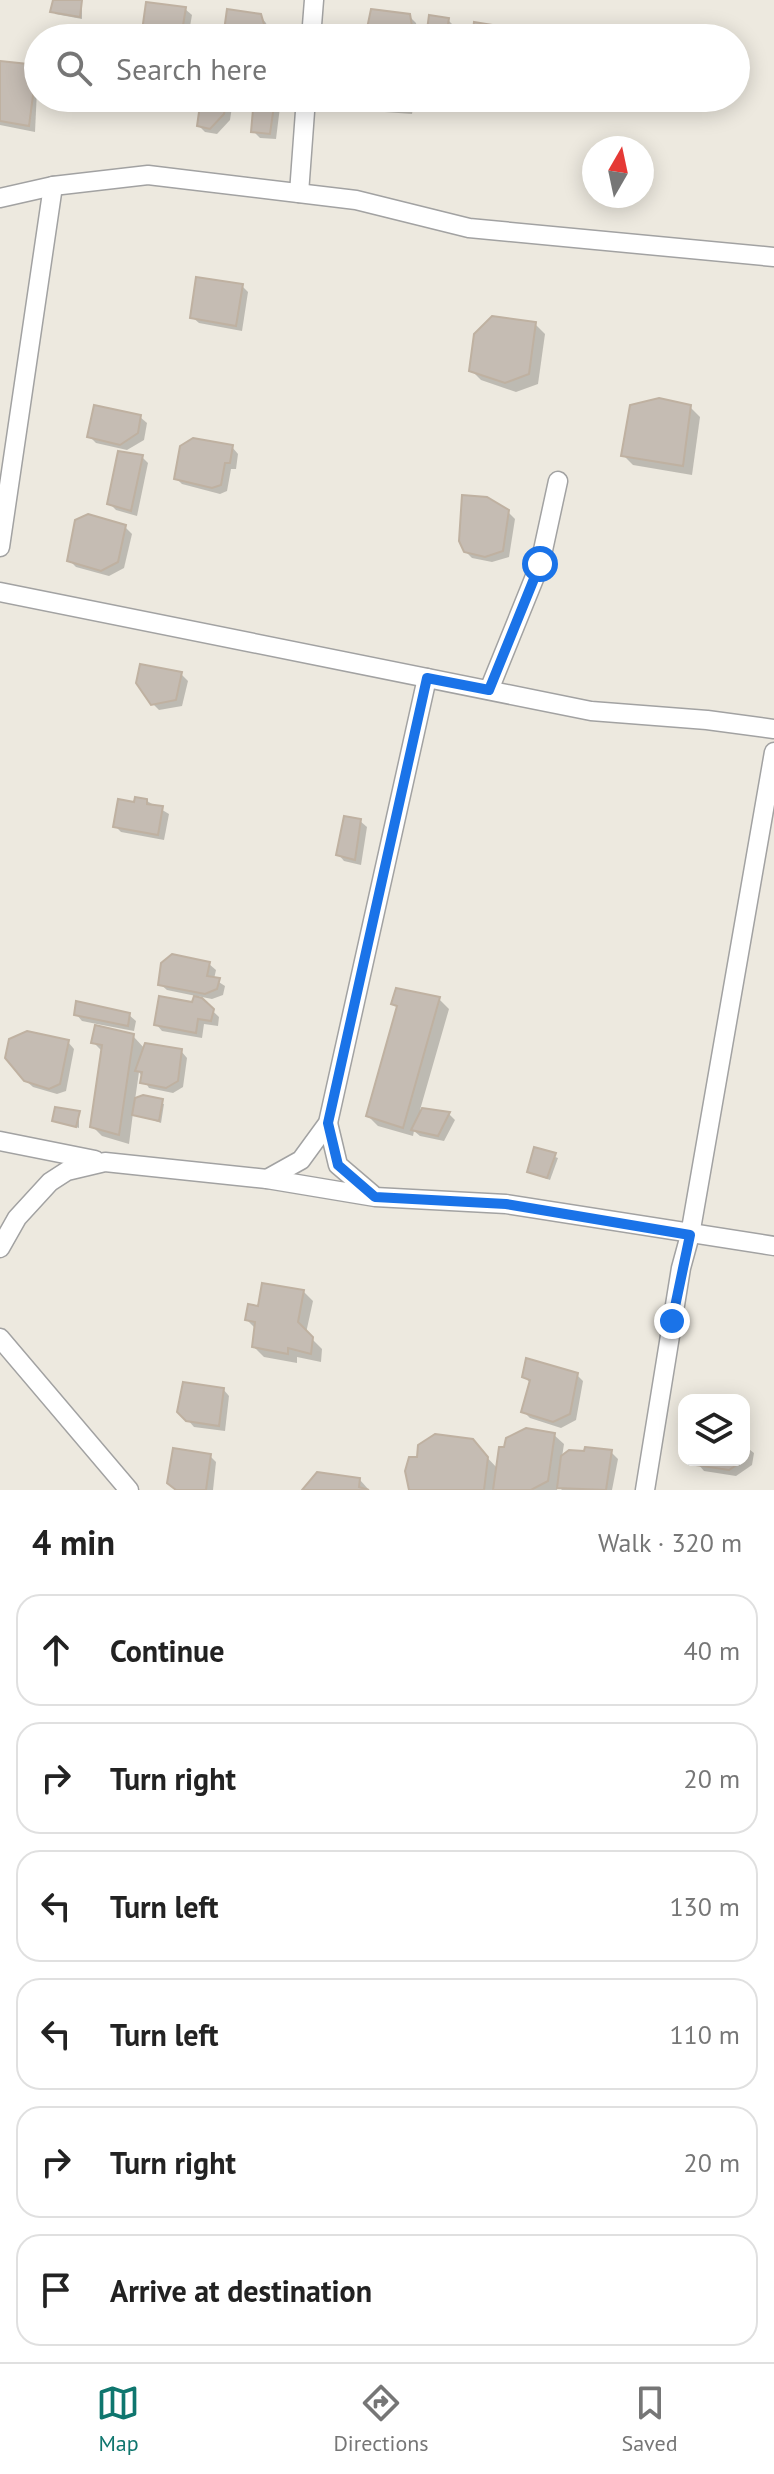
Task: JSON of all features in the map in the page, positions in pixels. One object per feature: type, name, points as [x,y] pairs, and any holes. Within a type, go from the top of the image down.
[{"type":"street","points":[[312,24],[314,0]]},
{"type":"street","points":[[299,193],[305,112]]},
{"type":"street","points":[[0,198],[53,186],[148,175],[356,200],[469,228],[774,257]]},
{"type":"street","points":[[0,547],[53,186]]},
{"type":"street","points":[[489,690],[540,564],[558,481]]},
{"type":"street","points":[[0,592],[591,711],[774,729]]},
{"type":"street","points":[[267,1179],[301,1160],[328,1123],[427,678]]},
{"type":"street","points":[[645,1490],[674,1307],[690,1235],[774,752]]},
{"type":"street","points":[[328,1123],[338,1165],[375,1197]]},
{"type":"street","points":[[0,1141],[105,1162],[267,1179],[375,1197],[506,1204],[774,1246]]},
{"type":"street","points":[[0,1248],[17,1218],[50,1182],[67,1171],[105,1162]]},
{"type":"street","points":[[0,1338],[129,1490]]},
{"type":"building","points":[[53,0],[82,0],[80,17],[50,12]]},
{"type":"building","points":[[146,2],[186,7],[183,24],[143,24]]},
{"type":"building","points":[[227,9],[261,14],[264,24],[225,24]]},
{"type":"building","points":[[371,9],[410,14],[412,24],[368,24]]},
{"type":"building","points":[[429,15],[449,18],[448,24],[428,24]]},
{"type":"building","points":[[0,61],[24,64],[24,112],[31,112],[29,126],[0,121]]},
{"type":"building","points":[[199,112],[224,112],[210,129],[197,126]]},
{"type":"building","points":[[253,112],[273,112],[270,134],[251,132]]},
{"type":"building","points":[[196,277],[243,284],[236,326],[190,318]]},
{"type":"building","points":[[492,316],[536,322],[529,374],[505,383],[469,371],[474,334]]},
{"type":"building","points":[[659,398],[691,405],[683,466],[621,456],[630,405]]},
{"type":"building","points":[[94,405],[141,415],[138,433],[120,445],[87,437]]},
{"type":"building","points":[[193,438],[233,445],[230,463],[225,463],[221,485],[212,488],[174,479],[180,446]]},
{"type":"building","points":[[118,451],[143,455],[131,511],[107,504]]},
{"type":"building","points":[[462,495],[487,497],[509,510],[503,551],[485,557],[464,552],[459,541]]},
{"type":"building","points":[[88,514],[126,525],[118,562],[101,571],[67,561],[75,520]]},
{"type":"building","points":[[140,664],[182,672],[176,700],[151,705],[136,683]]},
{"type":"building","points":[[135,797],[147,799],[147,804],[163,806],[158,835],[113,827],[118,799],[134,802]]},
{"type":"building","points":[[344,816],[361,819],[355,860],[336,855]]},
{"type":"building","points":[[172,954],[210,962],[207,976],[220,978],[217,989],[205,994],[158,985],[161,963]]},
{"type":"building","points":[[396,988],[440,997],[403,1128],[366,1116],[397,1006],[391,1004]]},
{"type":"building","points":[[159,996],[192,1002],[194,996],[202,998],[214,1009],[211,1021],[198,1019],[196,1033],[154,1025]]},
{"type":"building","points":[[76,1001],[130,1013],[128,1026],[74,1015]]},
{"type":"building","points":[[95,1025],[134,1034],[119,1135],[90,1127],[102,1045],[91,1043]]},
{"type":"building","points":[[27,1031],[69,1040],[60,1084],[49,1089],[24,1081],[5,1058],[9,1039]]},
{"type":"building","points":[[145,1043],[182,1049],[178,1081],[166,1088],[140,1083],[142,1072],[135,1071]]},
{"type":"building","points":[[143,1095],[163,1099],[159,1121],[132,1115],[135,1098]]},
{"type":"building","points":[[55,1107],[80,1111],[76,1127],[52,1121]]},
{"type":"building","points":[[422,1108],[450,1112],[438,1136],[411,1130]]},
{"type":"building","points":[[534,1147],[556,1153],[547,1178],[527,1172]]},
{"type":"building","points":[[262,1283],[304,1290],[298,1322],[313,1337],[311,1354],[288,1348],[288,1354],[252,1347],[255,1322],[245,1320],[248,1304],[258,1306]]},
{"type":"building","points":[[526,1358],[578,1373],[570,1414],[553,1422],[521,1412],[530,1380],[522,1377]]},
{"type":"building","points":[[183,1382],[224,1388],[219,1426],[186,1421],[177,1412]]},
{"type":"building","points":[[526,1428],[555,1433],[548,1481],[531,1490],[493,1490],[499,1447],[504,1447],[506,1438]]},
{"type":"building","points":[[435,1434],[473,1439],[488,1457],[484,1490],[409,1490],[405,1471],[409,1457],[417,1457],[418,1445]]},
{"type":"building","points":[[585,1447],[612,1450],[606,1490],[557,1488],[561,1456],[569,1450],[584,1451]]},
{"type":"building","points":[[173,1448],[211,1454],[206,1490],[176,1490],[167,1483]]},
{"type":"building","points":[[702,1466],[735,1466],[729,1470]]},
{"type":"building","points":[[317,1472],[360,1478],[359,1487],[369,1490],[302,1490]]},
{"type":"route","points":[[540,564],[489,690],[427,678],[328,1123],[331,1142],[338,1165],[347,1176],[375,1197],[506,1204],[690,1235],[672,1321]]}]
